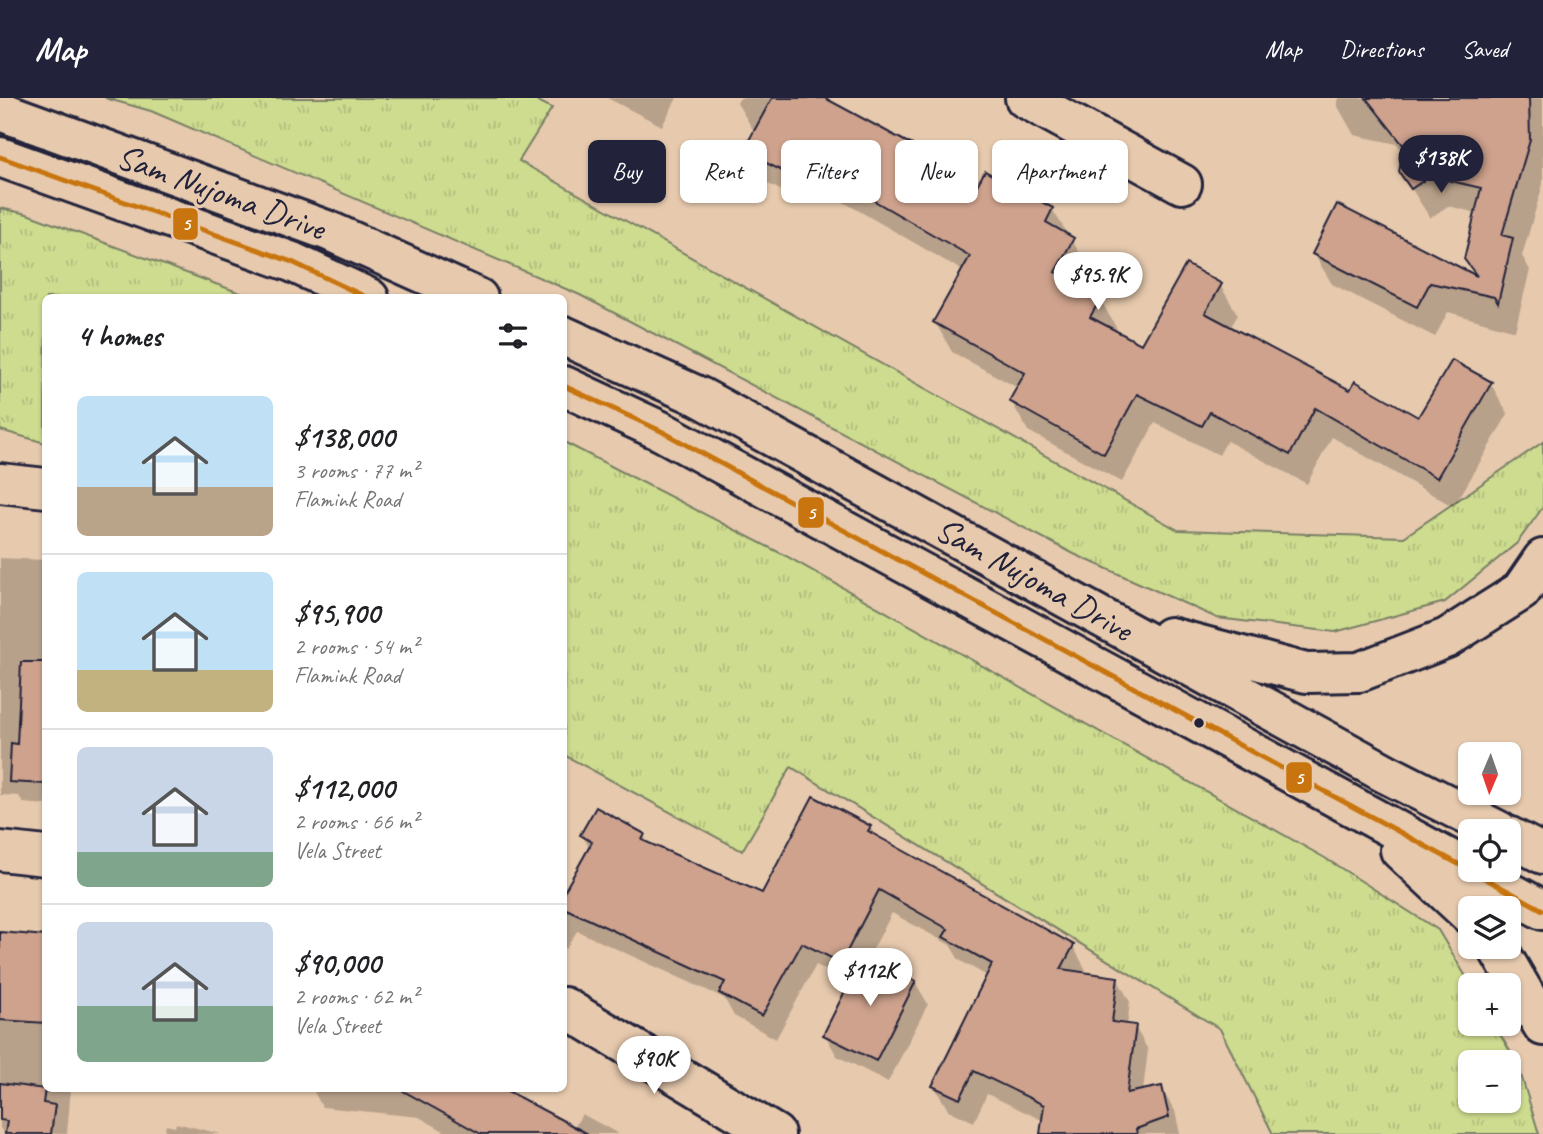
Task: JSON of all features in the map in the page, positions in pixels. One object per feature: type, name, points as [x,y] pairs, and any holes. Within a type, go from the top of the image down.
[{"type":"main road","points":[[1025,98],[1182,184]]},
{"type":"main road","name":"Sam Nujoma Drive","points":[[0,111],[329,230],[469,294]]},
{"type":"main road","name":"Sam Nujoma Drive","points":[[0,157],[292,262],[360,294]]},
{"type":"main road","name":"Sam Nujoma Drive","points":[[567,337],[700,397],[1385,773],[1475,819]]},
{"type":"main road","name":"Sam Nujoma Drive","points":[[567,387],[661,430],[1543,910]]},
{"type":"main road","points":[[0,483],[42,488]]},
{"type":"main road","points":[[1114,622],[1306,673],[1359,672],[1447,638],[1521,591],[1543,559]]},
{"type":"main road","points":[[1354,809],[1458,904]]},
{"type":"main road","points":[[1521,843],[1543,854]]},
{"type":"main road","points":[[0,851],[42,856]]},
{"type":"main road","points":[[1504,959],[1543,1026]]},
{"type":"main road","points":[[567,1009],[775,1134]]},
{"type":"green space","points":[[105,98],[532,98],[552,108],[519,161],[588,200],[588,203],[594,203],[1178,530],[1404,537],[1543,442],[1543,507],[1517,543],[1445,602],[1335,632],[1217,618],[1074,554],[580,295],[151,111]]},
{"type":"green space","points":[[0,208],[27,214],[243,294],[42,294],[42,442],[0,430]]},
{"type":"green space","points":[[567,444],[786,556],[1325,858],[1438,930],[1464,973],[1458,973],[1458,1036],[1501,1036],[1509,1050],[1458,1050],[1458,1113],[1521,1113],[1521,1075],[1539,1134],[1273,1134],[1220,1029],[791,767],[742,851],[567,757]]},
{"type":"building","points":[[772,98],[825,98],[903,140],[895,140],[895,203],[978,203],[978,184],[985,171],[992,175],[992,203],[1044,203],[1053,208],[1046,222],[1074,238],[1055,272],[1101,298],[1090,317],[1141,344],[1186,264],[1222,284],[1205,313],[1350,390],[1355,381],[1418,417],[1452,360],[1492,382],[1437,478],[1315,408],[1290,455],[1210,412],[1202,426],[1137,394],[1104,454],[1009,401],[1025,373],[933,322],[970,256],[878,203],[881,203],[881,140],[781,140],[781,170],[767,163],[767,140],[749,140]]},
{"type":"building","points":[[1366,98],[1529,98],[1530,140],[1502,235],[1513,238],[1498,303],[1494,297],[1430,283],[1417,307],[1312,254],[1337,204],[1477,276],[1464,259],[1481,188],[1430,176],[1411,189],[1399,172],[1404,146]]},
{"type":"building","points":[[21,662],[42,662],[42,784],[9,782],[11,743],[17,744]]},
{"type":"building","points":[[813,796],[871,826],[868,831],[1074,945],[1061,969],[1118,977],[1112,1022],[1136,1025],[1127,1093],[1162,1086],[1169,1117],[1136,1129],[1137,1134],[1040,1134],[1044,1105],[974,1071],[960,1099],[932,1086],[992,964],[943,937],[948,929],[879,890],[841,963],[802,943],[762,1016],[719,993],[725,982],[567,909],[567,887],[592,842],[580,835],[596,807],[645,834],[642,840],[762,893]]},
{"type":"building","points":[[0,932],[42,936],[42,1023],[0,1020]]},
{"type":"building","points":[[863,955],[916,981],[876,1061],[823,1035]]},
{"type":"building","points":[[0,1083],[42,1089],[45,1092],[43,1103],[55,1105],[51,1134],[5,1134],[7,1121],[0,1120]]},
{"type":"building","points":[[405,1092],[509,1092],[588,1134],[481,1134]]},
{"type":"transit line","name":"5","points":[[0,157],[292,262],[360,294]]},
{"type":"transit line","name":"5","points":[[567,387],[661,431],[1543,910]]}]
